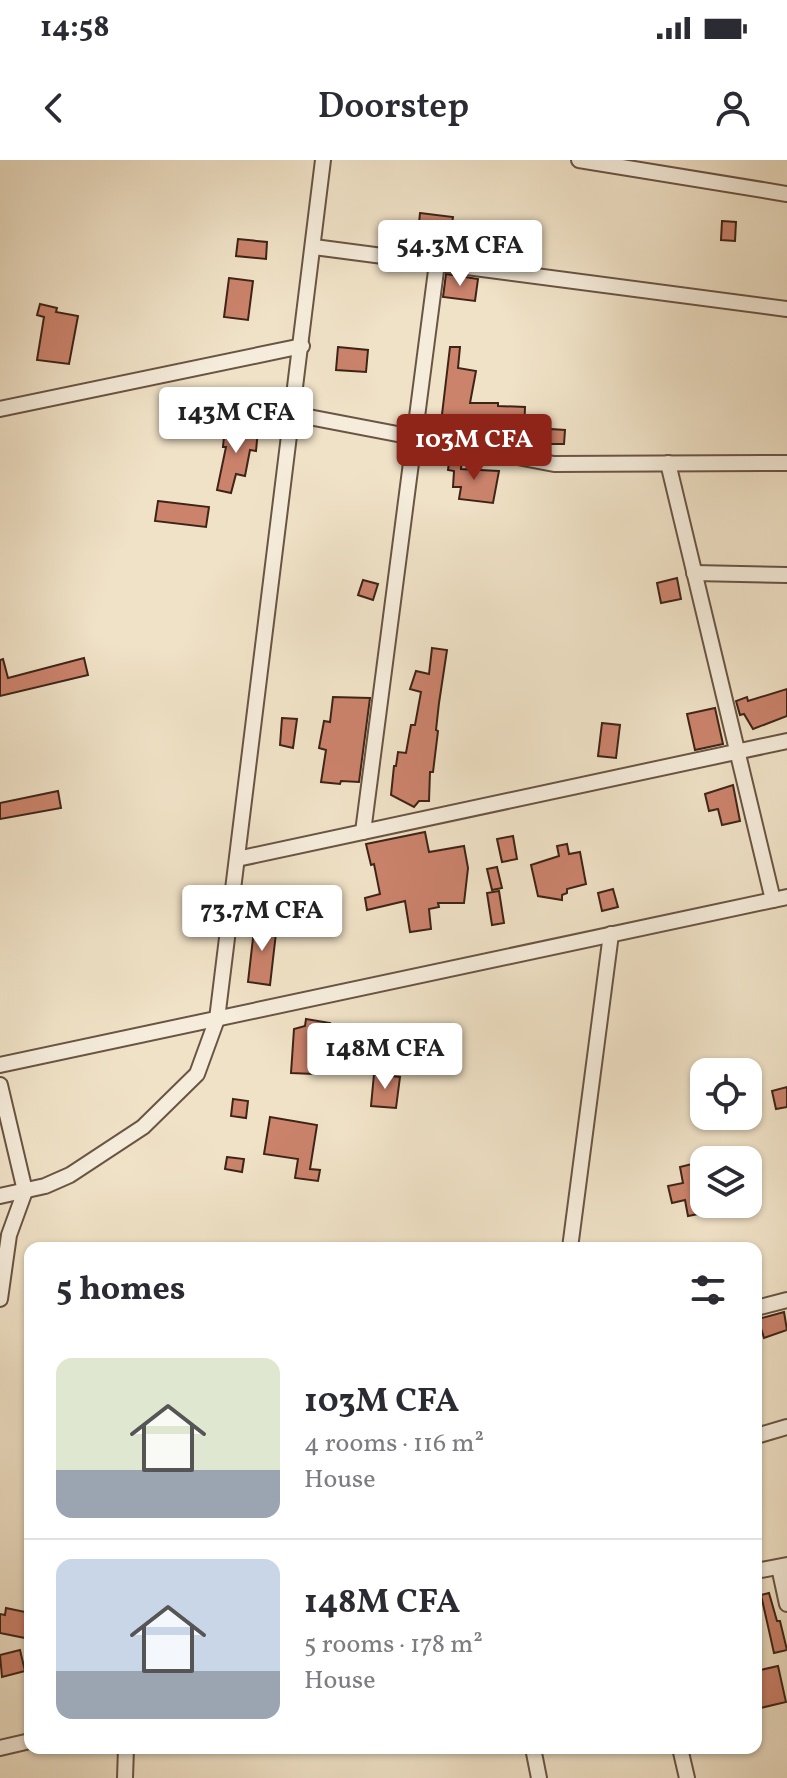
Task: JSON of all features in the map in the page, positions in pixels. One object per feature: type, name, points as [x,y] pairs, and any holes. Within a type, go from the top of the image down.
[{"type":"street","points":[[0,1196],[45,1186],[70,1175],[143,1127],[197,1074],[217,1019],[323,160]]},
{"type":"street","points":[[579,160],[787,194]]},
{"type":"street","points":[[314,247],[787,309]]},
{"type":"street","points":[[363,832],[437,263]]},
{"type":"street","points":[[0,409],[302,346]]},
{"type":"street","points":[[293,414],[554,464],[787,463]]},
{"type":"street","points":[[0,1065],[780,898],[737,752],[668,463]]},
{"type":"street","points":[[694,573],[787,575]]},
{"type":"street","points":[[237,859],[787,741]]},
{"type":"street","points":[[571,1242],[611,934]]},
{"type":"street","points":[[0,1085],[25,1191],[9,1235],[0,1299]]},
{"type":"street","points":[[762,1306],[787,1300]]},
{"type":"street","points":[[762,1434],[787,1427]]},
{"type":"street","points":[[762,1570],[783,1566],[787,1604]]},
{"type":"street","points":[[0,1748],[24,1742]]},
{"type":"street","points":[[125,1778],[126,1754]]},
{"type":"street","points":[[534,1754],[539,1778]]},
{"type":"street","points":[[681,1754],[687,1778]]},
{"type":"building","points":[[420,213],[453,217],[450,237],[418,233]]},
{"type":"building","points":[[722,221],[736,222],[735,241],[721,240]]},
{"type":"building","points":[[238,239],[267,242],[266,259],[236,256]]},
{"type":"building","points":[[446,274],[478,279],[475,301],[443,297]]},
{"type":"building","points":[[229,278],[253,281],[248,320],[224,317]]},
{"type":"building","points":[[40,304],[57,308],[56,312],[78,316],[69,364],[37,360],[44,317],[37,315]]},
{"type":"building","points":[[338,347],[368,350],[366,372],[336,370]]},
{"type":"building","points":[[450,347],[460,347],[458,368],[476,371],[470,403],[525,407],[524,436],[512,436],[512,443],[493,440],[495,431],[441,423]]},
{"type":"building","points":[[225,426],[258,430],[256,451],[250,450],[245,476],[236,474],[231,493],[217,490],[226,447],[223,447]]},
{"type":"building","points":[[550,429],[565,430],[564,444],[549,444]]},
{"type":"building","points":[[450,454],[462,457],[461,469],[499,471],[493,503],[459,499],[461,487],[453,487],[454,471],[448,470]]},
{"type":"building","points":[[158,501],[209,507],[206,527],[155,521]]},
{"type":"building","points":[[677,578],[681,599],[661,603],[657,583]]},
{"type":"building","points":[[363,580],[378,584],[373,600],[358,595]]},
{"type":"building","points":[[432,648],[447,650],[438,731],[433,772],[430,772],[429,801],[419,801],[414,807],[391,795],[394,766],[398,752],[406,753],[411,725],[415,725],[421,692],[410,689],[416,671],[429,674]]},
{"type":"building","points":[[84,658],[88,675],[0,696],[0,660],[3,659],[8,678]]},
{"type":"building","points":[[787,689],[787,716],[753,729],[744,714],[740,715],[736,701],[747,697],[748,701]]},
{"type":"building","points":[[333,697],[370,698],[359,782],[321,782],[326,750],[319,748],[324,721],[330,722]]},
{"type":"building","points":[[715,708],[723,744],[695,750],[687,714]]},
{"type":"building","points":[[282,718],[297,719],[293,748],[280,745]]},
{"type":"building","points":[[602,723],[620,725],[616,758],[598,756]]},
{"type":"building","points":[[733,785],[740,821],[722,825],[718,809],[709,811],[705,794]]},
{"type":"building","points":[[58,791],[61,808],[0,819],[0,803]]},
{"type":"building","points":[[425,832],[429,852],[464,846],[468,868],[464,903],[438,903],[439,907],[429,909],[431,929],[410,932],[405,901],[367,910],[365,898],[380,894],[366,844]]},
{"type":"building","points":[[513,836],[517,859],[502,862],[497,839]]},
{"type":"building","points":[[567,844],[569,854],[580,852],[586,884],[567,889],[562,900],[538,896],[531,865],[559,856],[557,846]]},
{"type":"building","points":[[497,867],[502,888],[492,890],[487,869]]},
{"type":"building","points":[[613,889],[618,907],[602,911],[598,893]]},
{"type":"building","points":[[499,891],[504,923],[492,925],[487,893]]},
{"type":"building","points":[[255,921],[277,924],[270,985],[248,982]]},
{"type":"building","points":[[306,1019],[330,1023],[324,1055],[341,1056],[340,1071],[314,1069],[314,1074],[291,1073],[294,1029],[305,1026]]},
{"type":"building","points":[[374,1074],[400,1077],[396,1108],[371,1106]]},
{"type":"building","points":[[787,1087],[787,1107],[776,1109],[772,1091]]},
{"type":"building","points":[[233,1099],[248,1101],[246,1118],[231,1116]]},
{"type":"building","points":[[270,1117],[317,1125],[310,1169],[320,1170],[318,1181],[295,1178],[298,1159],[264,1154]]},
{"type":"building","points":[[227,1157],[244,1159],[242,1172],[225,1169]]},
{"type":"building","points":[[690,1164],[688,1216],[685,1200],[672,1203],[668,1186],[683,1183],[680,1167]]},
{"type":"building","points":[[784,1312],[787,1330],[764,1338],[762,1318]]},
{"type":"building","points":[[769,1593],[787,1650],[774,1653],[762,1595]]},
{"type":"building","points":[[6,1608],[24,1612],[24,1638],[0,1633],[0,1614],[5,1615]]},
{"type":"building","points":[[20,1650],[24,1671],[2,1677],[0,1655]]},
{"type":"building","points":[[778,1666],[786,1702],[762,1708],[762,1670]]}]
